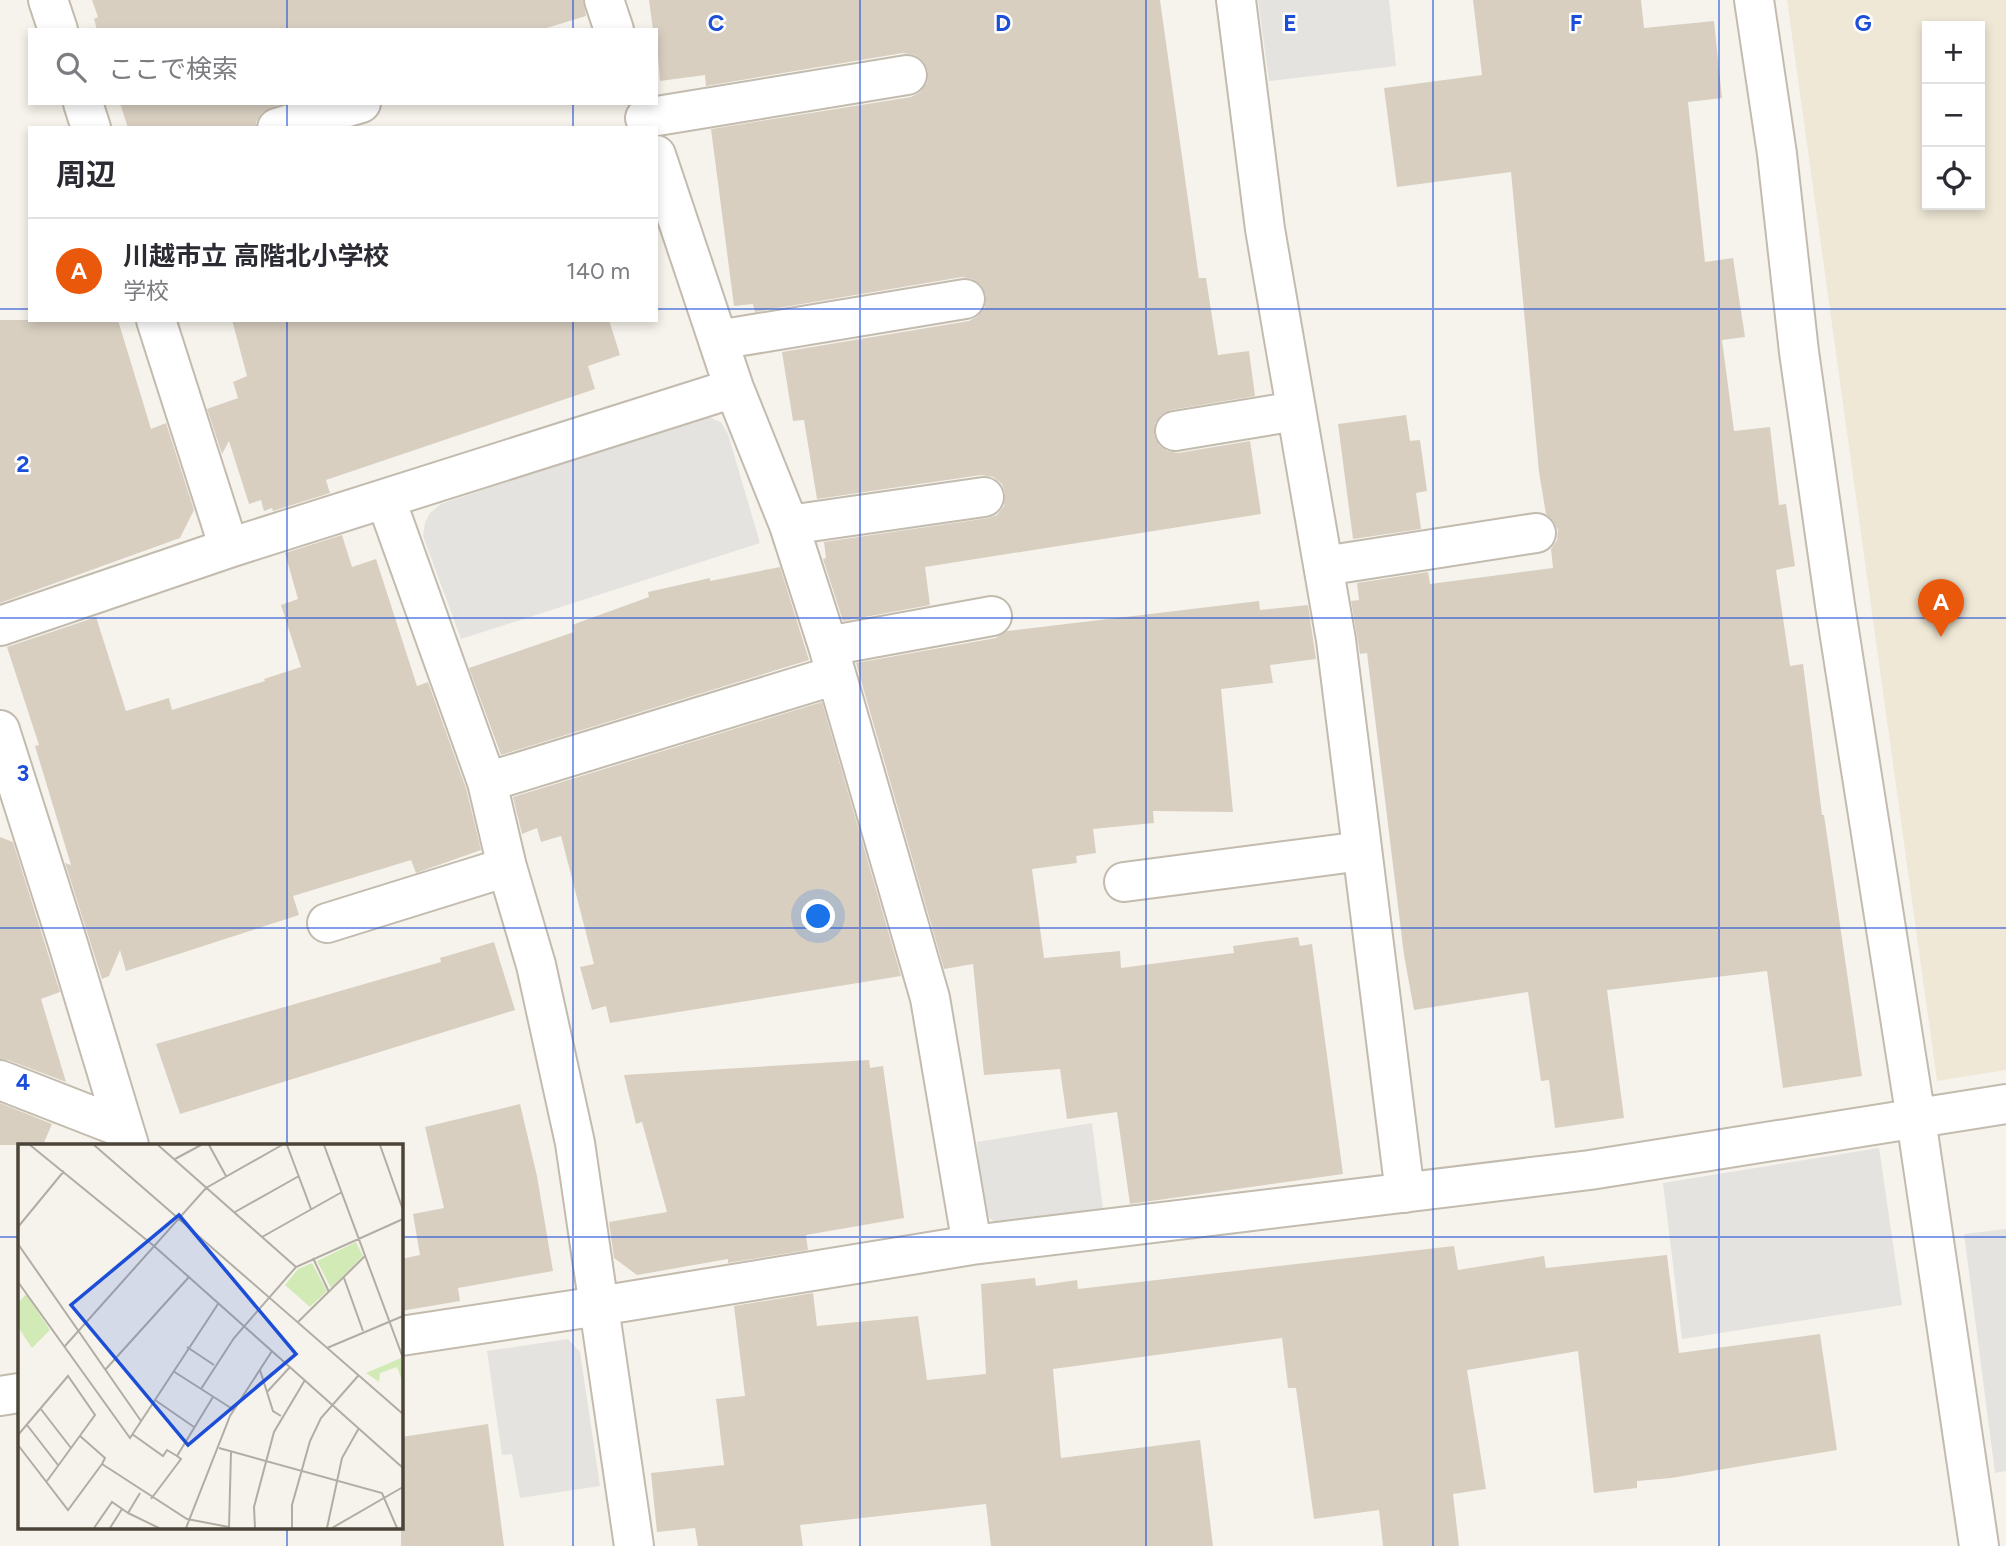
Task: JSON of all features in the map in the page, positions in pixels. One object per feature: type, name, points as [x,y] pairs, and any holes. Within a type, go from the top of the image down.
[{"type":"street","points":[[48,0],[57,28]]},
{"type":"street","points":[[604,0],[613,28]]},
{"type":"street","points":[[1236,0],[1265,229],[1324,566],[1405,1193]]},
{"type":"street","points":[[1754,0],[1777,154],[1799,352],[1835,605],[1983,1544]]},
{"type":"street","points":[[644,116],[907,75]]},
{"type":"street","points":[[84,105],[90,126]]},
{"type":"street","points":[[284,126],[354,105]]},
{"type":"street","points":[[658,161],[734,388],[789,524],[832,660],[930,998],[972,1245]]},
{"type":"street","points":[[718,340],[965,299]]},
{"type":"street","points":[[157,322],[229,548]]},
{"type":"street","points":[[0,626],[229,548],[734,388]]},
{"type":"street","points":[[1175,431],[1296,411]]},
{"type":"street","points":[[789,524],[984,497]]},
{"type":"street","points":[[386,500],[487,782],[507,867],[536,965],[575,1143],[634,1546]]},
{"type":"street","points":[[1324,566],[1536,533]]},
{"type":"street","points":[[487,782],[832,660],[992,616]]},
{"type":"street","points":[[0,730],[15,820],[69,947],[126,1136]]},
{"type":"street","points":[[1124,883],[1362,851]]},
{"type":"street","points":[[327,923],[507,867]]},
{"type":"street","points":[[0,1080],[126,1136]]},
{"type":"street","points":[[402,1336],[972,1245],[1590,1170],[2006,1104]]},
{"type":"street","points":[[0,1396],[18,1393]]},
{"type":"shaded area","points":[[1258,0],[1389,0],[1396,66],[1269,81]]},
{"type":"shaded area","points":[[1787,0],[2006,0],[2006,1070],[1937,1081]]},
{"type":"shaded area","points":[[703,415],[721,422],[728,434],[760,543],[461,639],[423,536],[430,513],[441,504]]},
{"type":"shaded area","points":[[1092,1123],[1104,1217],[1006,1230],[984,1214],[977,1142]]},
{"type":"shaded area","points":[[1879,1148],[1902,1305],[1682,1339],[1663,1183]]},
{"type":"shaded area","points":[[2006,1229],[2006,1471],[1995,1473],[1964,1234]]},
{"type":"shaded area","points":[[568,1339],[580,1352],[600,1486],[520,1498],[512,1454],[502,1455],[487,1351]]},
{"type":"building","points":[[92,0],[583,0],[586,16],[547,28],[96,28],[94,19],[98,17]]},
{"type":"building","points":[[649,0],[1160,0],[1199,278],[1206,278],[1218,355],[1249,351],[1255,396],[1171,410],[1161,415],[1155,423],[1154,435],[1159,445],[1167,451],[1178,453],[1250,441],[1261,514],[925,567],[930,605],[843,621],[823,559],[826,558],[824,542],[988,518],[997,515],[1004,506],[1005,493],[1002,484],[993,477],[981,475],[817,499],[804,420],[793,421],[782,352],[969,321],[978,316],[985,307],[986,295],[981,285],[973,279],[962,277],[755,312],[753,304],[734,306],[711,129],[911,97],[920,92],[927,83],[928,71],[923,61],[915,55],[903,53],[706,86],[705,75],[660,81],[658,28],[653,28]]},
{"type":"building","points":[[1473,0],[1641,0],[1644,28],[1714,21],[1722,98],[1688,102],[1705,262],[1733,258],[1745,337],[1722,340],[1734,431],[1770,427],[1779,505],[1786,504],[1795,566],[1776,570],[1790,666],[1803,664],[1822,815],[1862,1076],[1783,1088],[1767,971],[1607,990],[1624,1118],[1555,1128],[1549,1080],[1541,1081],[1528,992],[1414,1010],[1404,955],[1367,653],[1360,654],[1351,601],[1359,600],[1357,583],[1428,572],[1430,584],[1553,568],[1551,549],[1557,540],[1558,530],[1546,514],[1539,472],[1511,172],[1397,187],[1384,88],[1482,75]]},
{"type":"building","points":[[121,105],[279,105],[262,113],[256,126],[127,126]]},
{"type":"building","points":[[0,320],[119,322],[151,429],[166,423],[194,510],[180,538],[0,603]]},
{"type":"building","points":[[233,322],[610,322],[620,355],[588,366],[595,389],[326,480],[330,493],[273,511],[272,508],[264,511],[261,500],[249,504],[229,441],[222,454],[207,409],[238,398],[233,382],[247,376]]},
{"type":"building","points":[[1406,415],[1410,441],[1420,440],[1427,491],[1416,493],[1421,529],[1353,539],[1338,424]]},
{"type":"building","points":[[342,535],[352,567],[376,559],[417,686],[428,682],[466,788],[481,850],[416,873],[411,860],[293,896],[299,915],[126,971],[120,950],[109,976],[102,979],[65,863],[71,865],[35,746],[39,745],[7,647],[96,617],[126,711],[169,698],[172,710],[265,681],[264,679],[301,667],[281,605],[298,599],[285,553]]},
{"type":"building","points":[[780,567],[809,660],[501,755],[469,668],[574,632],[572,625],[649,597],[648,592],[710,578],[710,581]]},
{"type":"building","points":[[1259,601],[1260,610],[1308,605],[1316,659],[1270,665],[1273,683],[1221,689],[1233,812],[1153,811],[1154,823],[1093,829],[1096,853],[1076,856],[1077,863],[1032,869],[1044,958],[1120,951],[1121,968],[1234,953],[1233,946],[1298,937],[1300,946],[1312,944],[1343,1174],[1130,1204],[1117,1112],[1067,1119],[1060,1069],[984,1075],[973,964],[944,969],[856,663],[996,638],[1007,631]]},
{"type":"building","points":[[822,702],[901,976],[610,1023],[606,1006],[592,1010],[580,967],[594,964],[561,836],[541,842],[537,828],[522,834],[513,797]]},
{"type":"building","points":[[0,837],[13,842],[60,992],[41,999],[66,1082],[0,1059]]},
{"type":"building","points":[[494,942],[515,1010],[180,1114],[156,1044],[441,962],[440,958]]},
{"type":"building","points":[[869,1060],[870,1068],[883,1066],[904,1218],[806,1235],[808,1250],[728,1263],[728,1259],[637,1275],[614,1258],[609,1222],[667,1212],[642,1122],[636,1124],[624,1075]]},
{"type":"building","points":[[0,1103],[52,1124],[43,1144],[0,1145]]},
{"type":"building","points":[[520,1104],[537,1176],[553,1271],[458,1288],[460,1301],[402,1311],[402,1259],[420,1255],[413,1214],[444,1208],[425,1127]]},
{"type":"building","points":[[1454,1246],[1458,1270],[1544,1256],[1546,1268],[1667,1255],[1679,1353],[1820,1334],[1837,1450],[1671,1478],[1637,1481],[1637,1488],[1594,1493],[1578,1351],[1467,1370],[1486,1489],[1453,1494],[1459,1546],[1383,1546],[1379,1510],[1314,1519],[1296,1388],[1288,1388],[1282,1338],[1053,1369],[1061,1458],[1200,1440],[1213,1546],[991,1546],[986,1504],[800,1525],[803,1546],[698,1546],[695,1528],[657,1532],[651,1473],[724,1465],[716,1399],[745,1396],[734,1306],[813,1293],[817,1326],[918,1316],[927,1380],[986,1374],[981,1284],[1035,1278],[1036,1286],[1077,1280],[1078,1289]]},
{"type":"building","points":[[488,1424],[504,1546],[401,1546],[402,1437]]},
{"type":"place","name":"川越市立 高階北小学校","points":[[1941,637]]}]
